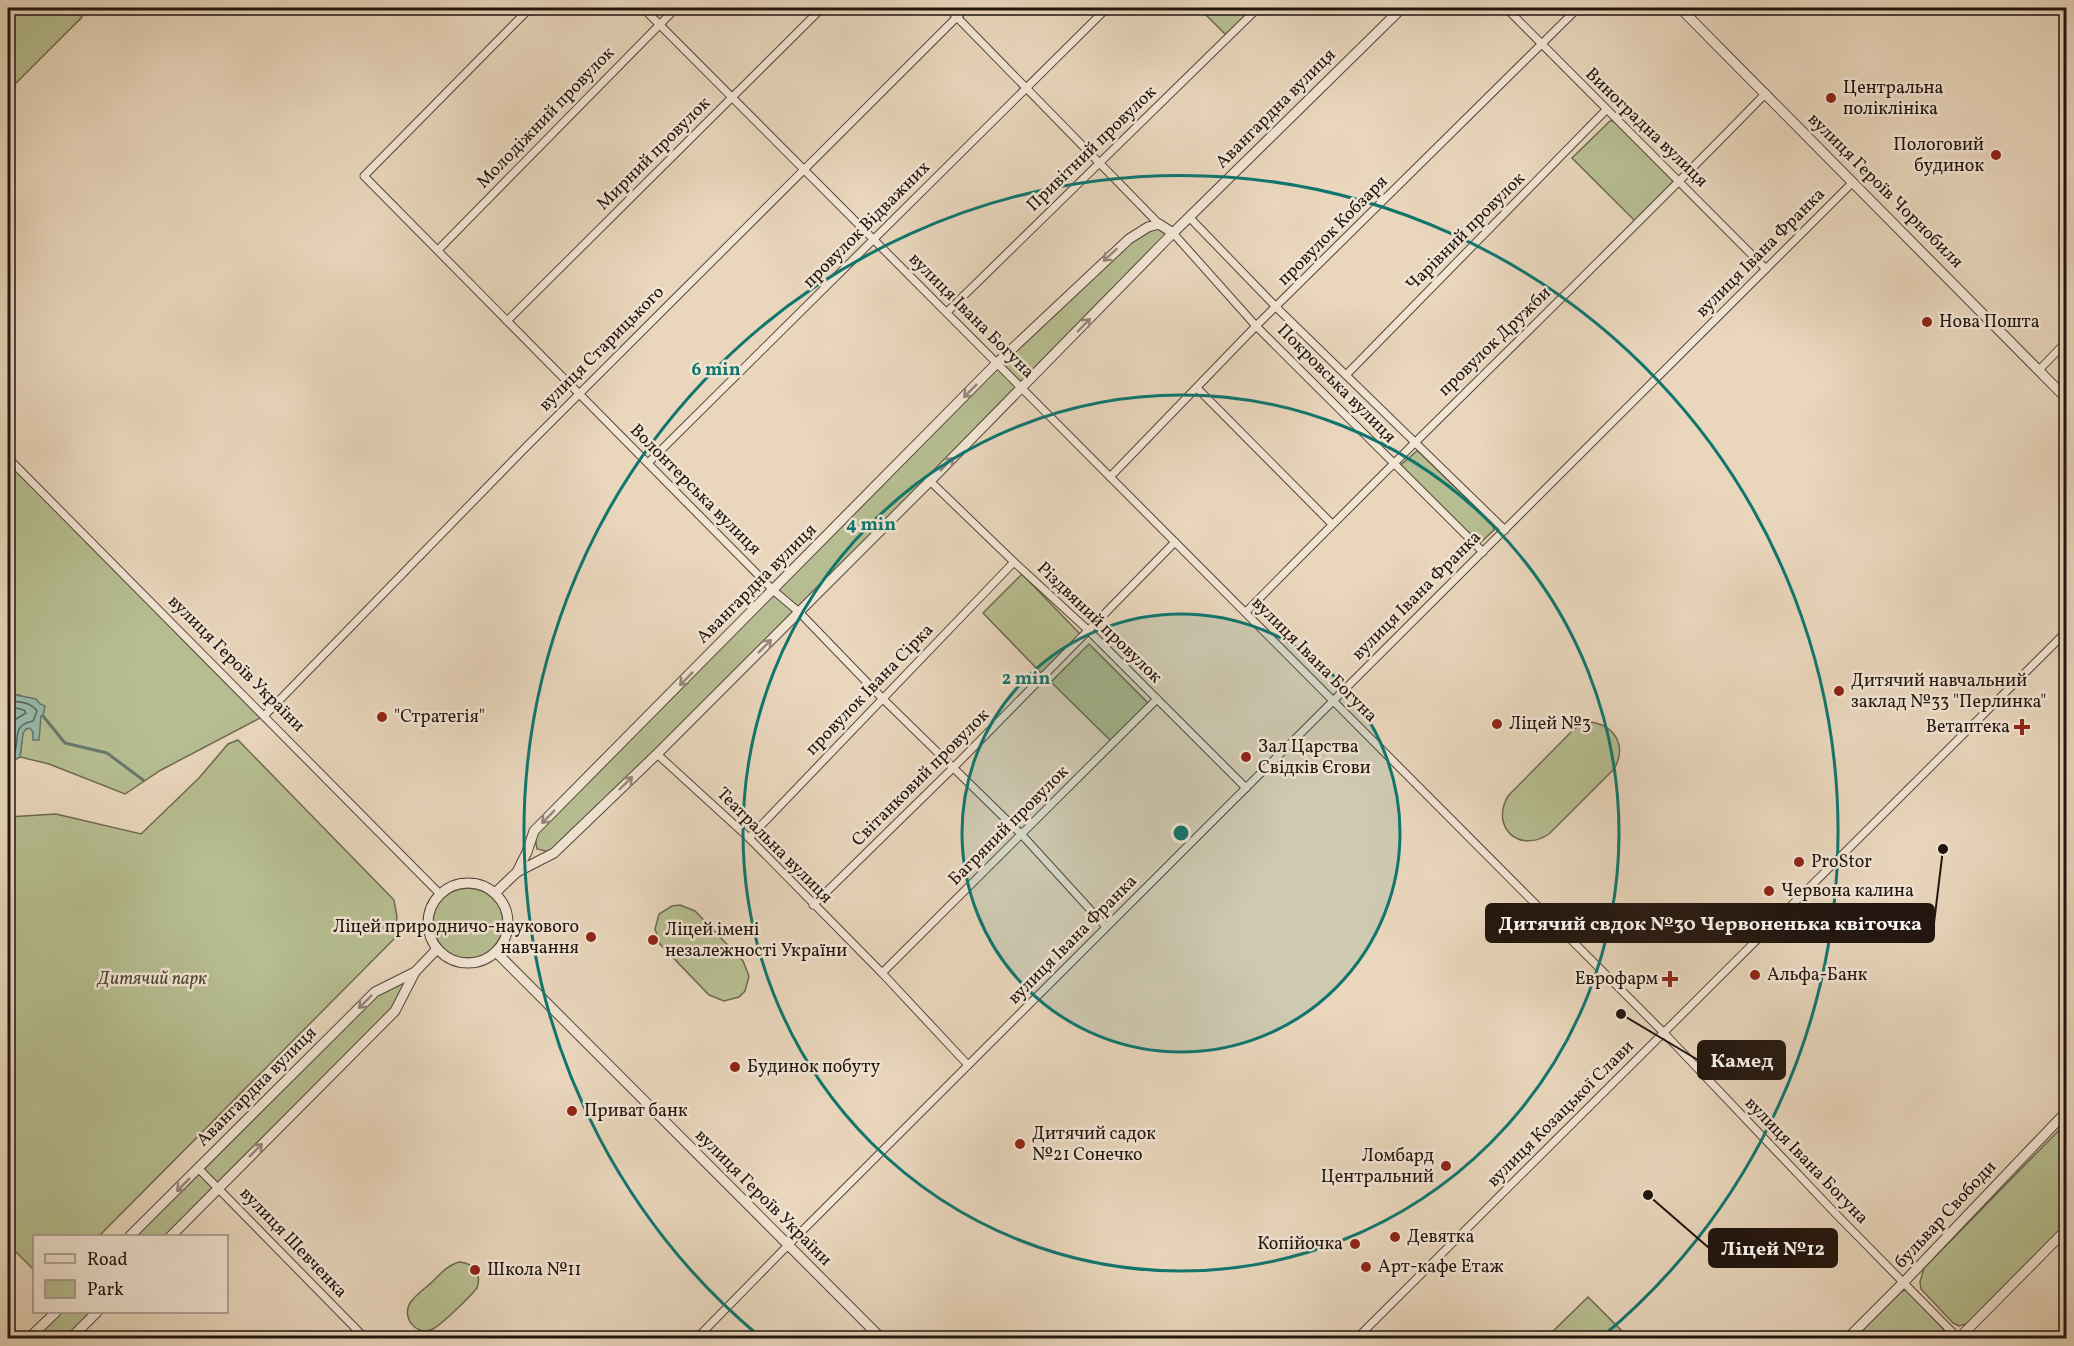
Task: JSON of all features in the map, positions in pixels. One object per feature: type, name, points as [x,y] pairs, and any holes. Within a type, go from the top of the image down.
[{"type":"street","name":"Волонтерська вулиця","points":[[530,8],[364,176],[774,591],[799,612],[883,699],[1022,835],[1106,927]]},
{"type":"street","name":"вулиця Івана Богуна","points":[[643,8],[1664,1033],[1835,1214],[1959,1338]]},
{"type":"street","name":"Молодіжний провулок","points":[[438,250],[676,8]]},
{"type":"street","name":"Мирний провулок","points":[[507,321],[822,8]]},
{"type":"street","points":[[948,8],[1159,224],[1173,233]]},
{"type":"street","name":"вулиця Старицького","points":[[264,716],[579,393],[966,8]]},
{"type":"street","name":"провулок Відважних","points":[[648,464],[1107,8]]},
{"type":"street","name":"Привітний провулок","points":[[947,312],[1258,8]]},
{"type":"street","name":"Авангардна вулиця","points":[[495,893],[517,872],[554,853],[657,754],[930,481],[1173,233],[1402,8]]},
{"type":"street","name":"Виноградна вулиця","points":[[1506,8],[1766,269]]},
{"type":"street","name":"провулок Кобзаря","points":[[1110,477],[1256,326],[1277,308],[1578,8]]},
{"type":"street","name":"вулиця Героїв Чорнобиля","points":[[1680,8],[2067,398]]},
{"type":"street","name":"провулок Дружби","points":[[1246,612],[1766,93]]},
{"type":"street","name":"Чарівний провулок","points":[[1346,375],[1606,110]]},
{"type":"street","name":"вулиця Івана Франка","points":[[697,1338],[1853,182]]},
{"type":"street","name":"Покровська вулиця","points":[[1190,218],[1277,308],[1504,530]]},
{"type":"street","name":"Авангардна вулиця","points":[[517,872],[534,831],[774,591],[997,363],[1113,252],[1148,227],[1159,224]]},
{"type":"street","name":"Покровська вулиця","points":[[1173,233],[1256,326],[1483,552]]},
{"type":"street","points":[[2039,370],[2067,342]]},
{"type":"street","points":[[1197,388],[1332,524]]},
{"type":"street","name":"вулиця Героїв України","points":[[8,458],[440,894]]},
{"type":"street","name":"Різдвяний провулок","points":[[930,481],[1089,631],[1246,788]]},
{"type":"street","name":"Світанковий провулок","points":[[813,905],[954,767],[1175,542]]},
{"type":"street","name":"провулок Івана Сірка","points":[[749,838],[1014,562]]},
{"type":"street","name":"вулиця Козацької Слави","points":[[1357,1338],[2067,632]]},
{"type":"street","name":"Багряний провулок","points":[[882,973],[1157,699]]},
{"type":"street","name":"Театральна вулиця","points":[[657,754],[749,838],[882,973],[968,1065]]},
{"type":"street","points":[[468,883],[487,887],[495,893],[501,900],[509,918],[507,936],[496,952],[480,962],[471,964],[453,961],[438,949],[429,932],[428,922],[434,903],[448,888],[468,883]]},
{"type":"street","name":"Авангардна вулиця","points":[[172,1235],[395,1011],[415,972],[438,949]]},
{"type":"street","name":"вулиця Героїв України","points":[[496,952],[881,1338]]},
{"type":"street","name":"Авангардна вулиця","points":[[131,1235],[375,992],[415,972]]},
{"type":"street","name":"бульвар Свободи","points":[[1848,1338],[2067,1112]]},
{"type":"street","name":"вулиця Шевченка","points":[[199,1168],[365,1338]]},
{"type":"street","points":[[1959,1338],[2067,1230]]},
{"type":"street","points":[[29,1338],[54,1313]]},
{"type":"street","points":[[71,1338],[95,1313]]},
{"type":"green space","points":[[8,8],[71,8],[82,17],[8,91]]},
{"type":"green space","points":[[1199,8],[1257,8],[1228,37]]},
{"type":"green space","points":[[1610,121],[1614,121],[1675,181],[1637,223],[1572,158]]},
{"type":"green space","points":[[1159,224],[1173,233],[554,853],[537,849],[534,831],[1113,253]]},
{"type":"green space","points":[[1417,451],[1493,524],[1494,530],[1477,546],[1397,468]]},
{"type":"green space","points":[[8,458],[264,716],[161,770],[125,794],[49,764],[20,757],[23,732],[30,728],[33,732],[38,726],[40,704],[11,694],[8,702]]},
{"type":"green space","points":[[1022,574],[1082,636],[1042,674],[983,613]]},
{"type":"green space","points":[[1089,644],[1148,703],[1111,741],[1051,682]]},
{"type":"green space","points":[[1591,722],[1607,728],[1617,739],[1619,753],[1614,769],[1549,834],[1527,841],[1510,834],[1503,818],[1503,807],[1508,796],[1574,729]]},
{"type":"green space","name":"Дитячий парк","points":[[238,740],[394,900],[397,917],[394,939],[100,1235],[33,1235],[33,1269],[8,1244],[8,817],[56,814],[141,834],[199,778],[228,744]]},
{"type":"green space","points":[[475,888],[488,894],[497,903],[501,909],[503,923],[501,937],[493,948],[482,956],[461,958],[443,948],[435,937],[433,916],[443,898],[454,890]]},
{"type":"green space","points":[[680,905],[695,911],[743,961],[749,976],[745,991],[739,997],[724,1001],[709,995],[660,944],[655,929],[659,914],[672,906]]},
{"type":"green space","points":[[415,972],[400,1003],[172,1235],[132,1235],[375,992]]},
{"type":"green space","points":[[2066,1123],[2066,1225],[1969,1323],[1959,1326],[1953,1323],[1921,1289],[1920,1282],[1924,1268]]},
{"type":"green space","points":[[459,1262],[476,1270],[477,1288],[433,1329],[427,1331],[416,1328],[409,1320],[410,1303],[445,1270]]},
{"type":"green space","points":[[1902,1291],[1909,1291],[1950,1338],[1854,1338]]},
{"type":"green space","points":[[1588,1297],[1623,1332],[1617,1338],[1546,1338]]},
{"type":"green space","points":[[55,1313],[96,1313],[71,1338],[29,1338]]},
{"type":"water","points":[[11,694],[36,699],[45,706],[43,716],[41,716],[39,740],[33,740],[33,732],[30,728],[26,729],[23,733],[20,757],[8,764],[8,702]]},
{"type":"waterway","points":[[43,716],[65,743],[107,753],[143,780]]},
{"type":"place","name":"Центральна поліклініка","points":[[1831,98]]},
{"type":"place","name":"Пологовий будинок","points":[[1996,155]]},
{"type":"place","name":"Нова Пошта","points":[[1927,322]]},
{"type":"place","name":"Дитячий навчальний заклад №33 \"Перлинка\"","points":[[1839,691]]},
{"type":"place","name":"\"Стратегія\"","points":[[382,717]]},
{"type":"place","name":"Ліцей №3","points":[[1497,724]]},
{"type":"place","name":"Ветаптека","points":[[2022,727]]},
{"type":"place","name":"Зал Царства Свідків Єгови","points":[[1246,757]]},
{"type":"place","name":"Дитячий свдок №30 Червоненька квіточка","points":[[1943,849]]},
{"type":"place","name":"ProStor","points":[[1799,862]]},
{"type":"place","name":"Червона калина","points":[[1769,891]]},
{"type":"place","name":"Ліцей природничо-наукового навчання","points":[[591,937]]},
{"type":"place","name":"Ліцей імені незалежності України","points":[[653,940]]},
{"type":"place","name":"Альфа-Банк","points":[[1755,975]]},
{"type":"place","name":"Еврофарм","points":[[1670,979]]},
{"type":"place","name":"Камед","points":[[1621,1014]]},
{"type":"place","name":"Будинок побуту","points":[[735,1067]]},
{"type":"place","name":"Приват банк","points":[[572,1111]]},
{"type":"place","name":"Дитячий садок №21 Сонечко","points":[[1020,1144]]},
{"type":"place","name":"Ломбард Центральний","points":[[1446,1166]]},
{"type":"place","name":"Ліцей №12","points":[[1648,1195]]},
{"type":"place","name":"Девятка","points":[[1395,1237]]},
{"type":"place","name":"Копійочка","points":[[1355,1244]]},
{"type":"place","name":"Арт-кафе Етаж","points":[[1366,1267]]},
{"type":"place","name":"Школа №11","points":[[475,1270]]}]
